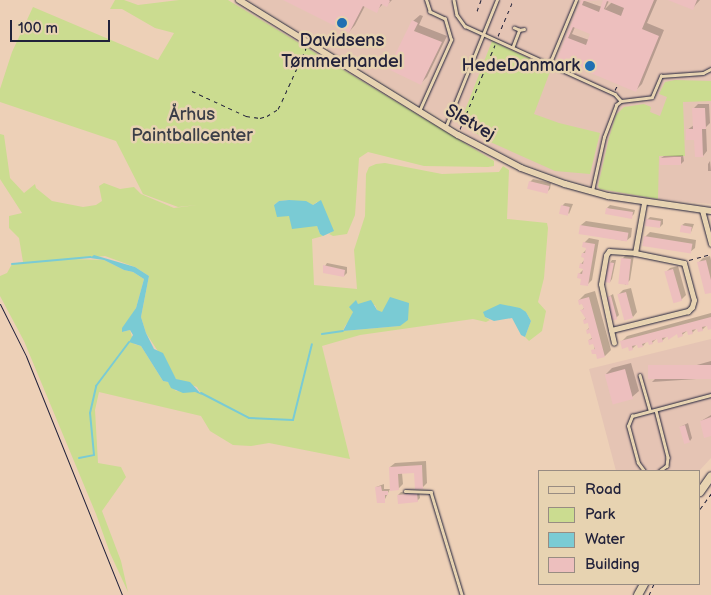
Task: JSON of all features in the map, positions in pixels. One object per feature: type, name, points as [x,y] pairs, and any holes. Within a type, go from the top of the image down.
[{"type":"main road","points":[[701,492],[711,476]]},
{"type":"main road","points":[[701,493],[711,483]]},
{"type":"street","name":"Sletvej","points":[[239,0],[458,135],[521,168],[592,192],[644,203],[711,211]]},
{"type":"street","points":[[635,253],[644,203]]},
{"type":"street","points":[[702,210],[711,244]]},
{"type":"street","points":[[611,330],[688,311],[692,307],[694,300],[684,263],[614,250],[606,255],[601,291],[614,343]]},
{"type":"lane","points":[[419,111],[451,40],[445,19],[430,12],[426,0]]},
{"type":"lane","points":[[454,0],[457,15],[462,23],[549,65],[614,93],[620,97],[621,101]]},
{"type":"lane","points":[[445,127],[497,0]]},
{"type":"lane","points":[[549,65],[576,0]]},
{"type":"lane","points":[[514,28],[524,29]]},
{"type":"lane","points":[[513,46],[519,30]]},
{"type":"lane","points":[[592,192],[604,137],[616,105],[621,101],[652,97],[661,76],[702,73],[711,69]]},
{"type":"lane","points":[[640,375],[650,411]]},
{"type":"lane","points":[[643,470],[638,463],[629,420],[632,416],[711,395]]},
{"type":"lane","points":[[656,410],[667,454],[666,470]]},
{"type":"lane","points":[[406,491],[431,492],[462,595]]},
{"type":"path","points":[[477,11],[481,0]]},
{"type":"path","points":[[458,135],[513,0]]},
{"type":"path","points":[[192,91],[246,116],[260,118],[267,116],[278,108],[282,101],[308,42]]},
{"type":"path","points":[[614,93],[618,84]]},
{"type":"path","points":[[684,263],[711,254]]},
{"type":"path","points":[[701,508],[711,494]]},
{"type":"shaded area","points":[[248,0],[711,0],[711,204],[644,198],[608,191],[554,175],[522,163],[478,141]]},
{"type":"shaded area","points":[[711,339],[711,458],[700,470],[616,470],[589,369]]},
{"type":"green space","name":"Århus Paintballcenter","points":[[115,0],[124,0],[138,5],[179,0],[228,0],[494,161],[494,166],[488,167],[424,166],[368,152],[359,158],[355,215],[347,234],[333,236],[329,234],[333,231],[317,202],[313,205],[289,200],[279,201],[274,205],[289,216],[317,226],[320,234],[323,236],[312,239],[314,285],[357,289],[354,250],[365,216],[366,174],[369,167],[376,164],[385,163],[442,174],[499,172],[503,166],[509,170],[507,219],[547,223],[548,228],[544,278],[538,302],[546,311],[542,331],[529,341],[525,337],[531,321],[526,312],[485,317],[490,320],[486,322],[473,319],[360,335],[322,346],[350,459],[269,443],[251,446],[233,445],[210,431],[201,416],[99,392],[95,410],[98,463],[121,467],[126,477],[102,511],[121,561],[128,592],[110,553],[96,514],[24,341],[0,296],[0,276],[7,273],[12,264],[23,262],[19,238],[9,228],[9,216],[22,213],[0,179],[0,134],[4,135],[10,178],[24,193],[35,184],[36,188],[52,201],[83,207],[96,205],[102,201],[99,186],[104,183],[120,189],[134,187],[141,194],[174,208],[197,205],[178,207],[143,194],[116,141],[0,102],[0,89],[12,52],[33,7],[158,60],[174,33],[155,28],[122,9],[110,9]],"holes":[[[105,256],[135,267],[149,276],[141,317],[146,333],[176,379],[197,387],[201,394],[176,391],[168,382],[163,381],[141,346],[134,344],[130,330],[122,332],[136,308],[144,279],[133,272],[124,270],[104,260],[73,259]],[[356,301],[358,304],[375,305],[377,310],[400,326],[343,331],[351,319]]]},
{"type":"green space","points":[[492,41],[551,69],[534,114],[559,123],[600,133],[590,174],[555,171],[488,141],[464,125],[468,115],[464,113]]},
{"type":"green space","points":[[675,80],[711,81],[711,101],[683,102],[685,156],[659,156],[658,199],[600,189],[598,186],[616,115],[624,107],[644,104],[651,107],[650,112],[660,116],[667,97],[659,94],[665,82]]},
{"type":"water","points":[[321,200],[334,231],[323,236],[320,234],[317,226],[292,229],[289,216],[277,217],[274,205],[279,201],[306,201],[313,205]]},
{"type":"water","points":[[94,255],[135,267],[149,276],[141,317],[146,333],[154,349],[163,353],[176,379],[190,382],[202,395],[195,392],[183,393],[171,388],[168,382],[163,381],[141,346],[129,342],[133,335],[130,330],[122,332],[122,328],[136,308],[144,279],[133,272],[124,270],[104,260],[90,258]]},
{"type":"water","points":[[390,297],[409,303],[408,320],[400,326],[343,331],[353,312],[349,307],[356,300],[358,304],[371,300],[377,310],[382,312]]},
{"type":"water","points":[[500,304],[520,308],[526,312],[531,321],[525,337],[521,335],[512,318],[494,321],[485,317],[483,312]]},
{"type":"building","name":"Davidsens Tømmerhandel","points":[[283,0],[390,1],[387,7],[381,4],[377,13],[363,6],[349,33]]},
{"type":"building","points":[[581,0],[584,0],[582,5],[599,12],[603,0],[654,0],[642,29],[659,36],[636,92],[557,59]],"holes":[[[607,1],[624,8],[621,16],[604,9]],[[573,27],[590,34],[586,45],[568,38]]]},
{"type":"building","points":[[668,0],[697,0],[693,10]]},
{"type":"building","points":[[412,20],[418,23],[414,31],[442,42],[421,85],[388,69]]},
{"type":"building","points":[[692,108],[705,108],[706,129],[702,129],[703,157],[695,157],[694,140],[686,140],[686,129],[693,129]]},
{"type":"building","points":[[681,157],[681,165],[660,165],[660,158]]},
{"type":"building","points":[[529,181],[549,186],[547,194],[527,189]]},
{"type":"building","points":[[561,205],[570,207],[568,216],[559,214]]},
{"type":"building","points":[[606,208],[633,212],[632,219],[605,214]]},
{"type":"building","points":[[646,219],[661,221],[660,228],[645,226]]},
{"type":"building","points":[[580,225],[628,233],[627,242],[579,234]]},
{"type":"building","points":[[681,225],[692,227],[691,234],[680,232]]},
{"type":"building","points":[[644,236],[692,244],[691,254],[642,246]]},
{"type":"building","points":[[583,242],[595,244],[588,286],[580,285],[581,279],[577,278],[578,273],[582,274],[583,269],[579,268],[580,263],[583,264],[584,258],[581,257],[582,253],[585,253],[586,248],[582,247]]},
{"type":"building","points":[[621,258],[631,259],[628,285],[618,284]]},
{"type":"building","points":[[706,260],[711,280],[711,293],[705,294],[697,262]]},
{"type":"building","points":[[608,262],[614,263],[610,283],[605,282]]},
{"type":"building","points":[[323,265],[345,270],[344,277],[323,273]]},
{"type":"building","points":[[673,269],[682,301],[673,303],[664,271]]},
{"type":"building","points":[[626,292],[633,318],[624,320],[617,294]]},
{"type":"building","points":[[611,296],[617,319],[612,320],[606,297]]},
{"type":"building","points":[[589,297],[605,357],[597,359],[596,354],[592,354],[591,350],[595,349],[593,344],[589,345],[588,340],[592,339],[590,333],[587,334],[586,330],[589,329],[588,323],[584,324],[583,320],[586,319],[580,310],[584,309],[582,304],[579,305],[578,300]]},
{"type":"building","points":[[711,317],[711,329],[708,330],[707,326],[702,327],[703,331],[692,330],[693,334],[688,335],[687,331],[678,338],[677,334],[668,340],[668,337],[662,338],[663,342],[658,343],[657,339],[652,341],[653,344],[649,345],[648,342],[642,344],[643,347],[632,346],[633,350],[629,351],[628,347],[622,349],[620,341]]},
{"type":"building","points":[[648,365],[711,365],[711,379],[648,379]]},
{"type":"building","points":[[625,369],[633,399],[613,404],[605,374]]},
{"type":"building","points":[[711,417],[711,436],[704,438],[700,421]]},
{"type":"building","points":[[685,425],[690,442],[684,444],[679,427]]},
{"type":"building","points":[[422,465],[423,489],[415,489],[414,473],[398,474],[399,490],[390,491],[389,467]]},
{"type":"building","points":[[381,486],[382,491],[388,491],[388,495],[385,495],[385,503],[377,503],[375,487]]},
{"type":"building","points":[[417,493],[418,502],[398,504],[397,495]]},
{"type":"waterway","points":[[12,264],[91,257]]},
{"type":"waterway","points":[[322,334],[343,331]]},
{"type":"waterway","points":[[79,458],[94,455],[90,413],[96,386],[129,342]]},
{"type":"waterway","points":[[201,393],[249,418],[293,420],[312,344]]},
{"type":"tram line","points":[[0,304],[26,356],[122,595]]},
{"type":"place","name":"Davidsens Tømmerhandel","points":[[342,23]]},
{"type":"place","name":"HedeDanmark","points":[[590,66]]}]
